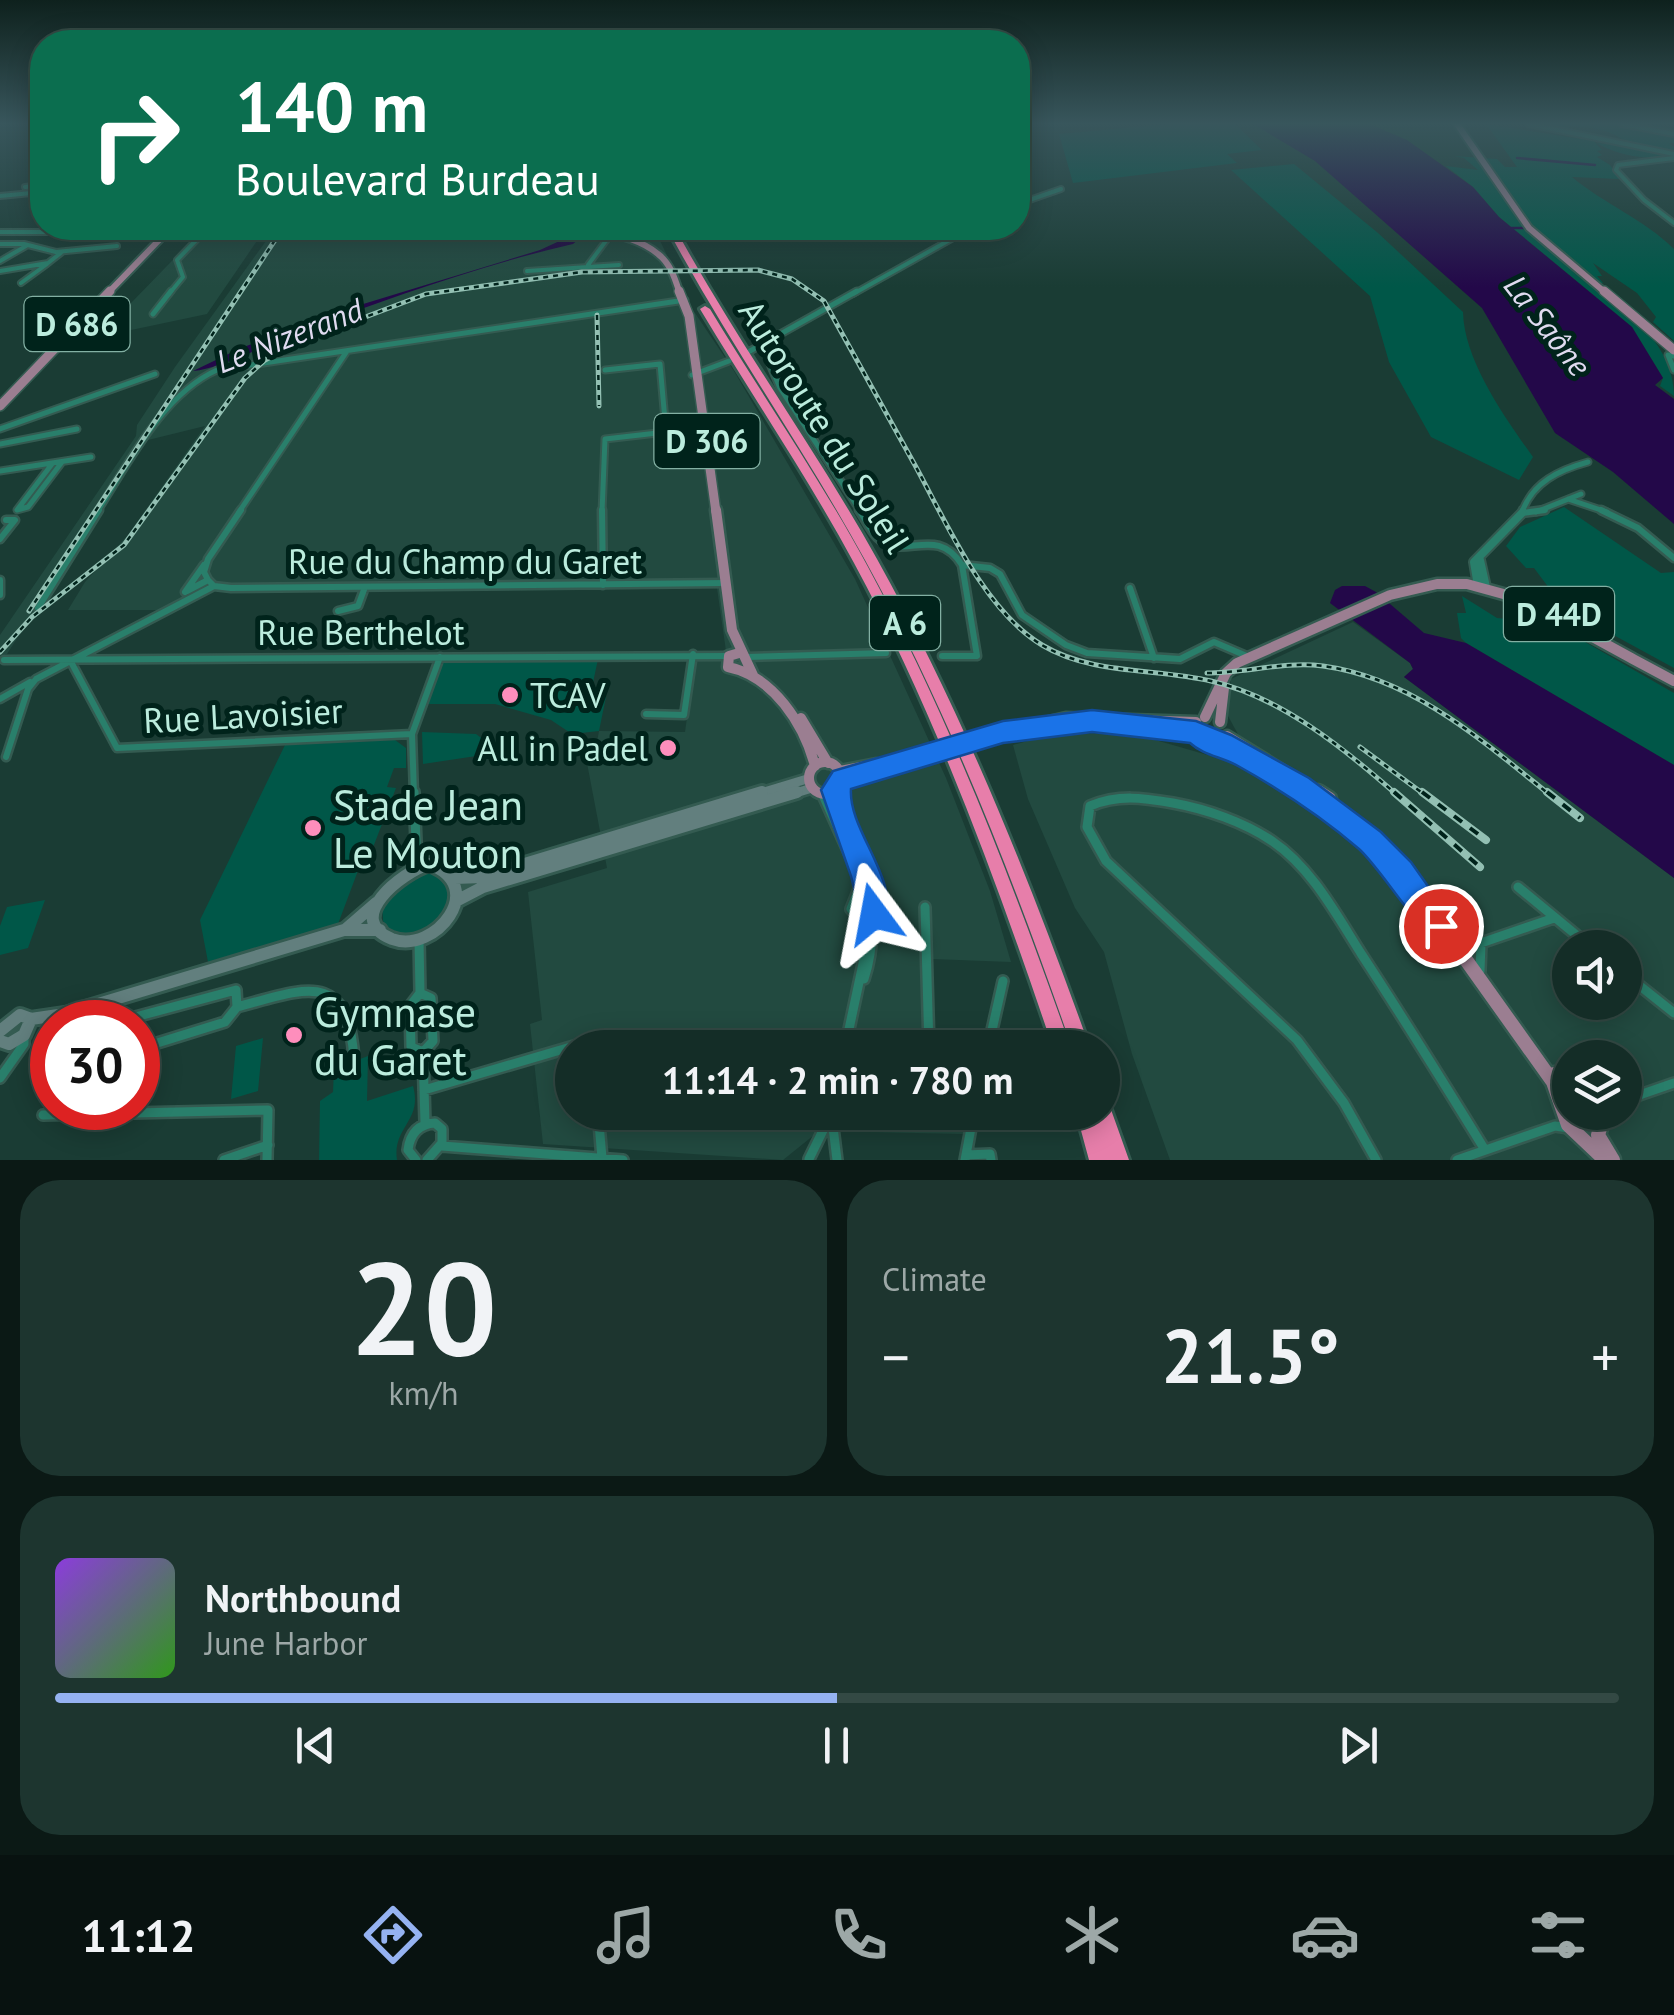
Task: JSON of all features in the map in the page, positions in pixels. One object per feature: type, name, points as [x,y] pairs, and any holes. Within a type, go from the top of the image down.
[{"type":"highway","name":"Autoroute du Soleil","points":[[668,240],[714,325],[844,532],[901,643],[984,832],[1056,1030]]},
{"type":"highway","name":"Autoroute du Soleil","points":[[678,240],[722,321],[834,495],[914,640],[999,830],[1074,1030]]},
{"type":"highway","points":[[1090,1130],[1100,1160]]},
{"type":"highway","points":[[1109,1130],[1119,1160]]},
{"type":"main road","points":[[1494,178],[1529,228],[1672,354]]},
{"type":"main road","name":"D 686","points":[[0,406],[155,240]]},
{"type":"main road","name":"D 306","points":[[621,240],[653,254],[682,300],[722,584],[737,661]]},
{"type":"main road","points":[[1199,724],[1224,677],[1243,660],[1390,596],[1444,588],[1482,588]]},
{"type":"main road","name":"D 44D","points":[[1482,588],[1544,612],[1674,681]]},
{"type":"main road","points":[[737,661],[800,725],[825,779]]},
{"type":"main road","points":[[1224,677],[1220,722],[1224,740],[1325,804],[1400,872],[1552,1081]]},
{"type":"main road","points":[[344,930],[378,902],[392,879],[417,866],[440,866],[455,878],[482,877],[1011,730],[1092,721],[1220,722]]},
{"type":"main road","points":[[1199,724],[1207,742],[1224,740],[1308,783],[1373,836],[1426,896],[1552,1076]]},
{"type":"main road","points":[[115,1000],[344,930],[380,930],[396,940],[418,940],[439,928],[458,900],[486,886],[825,779]]},
{"type":"main road","points":[[455,878],[458,900]]},
{"type":"main road","points":[[378,902],[380,930]]},
{"type":"main road","points":[[0,1030],[20,1014],[15,1038]]},
{"type":"main road","points":[[1587,1130],[1605,1160]]},
{"type":"main road","points":[[1590,1130],[1613,1160]]},
{"type":"street","points":[[1625,178],[1674,222]]},
{"type":"street","points":[[25,187],[30,188]]},
{"type":"street","points":[[1030,200],[1061,189]]},
{"type":"street","points":[[0,196],[30,191]]},
{"type":"street","points":[[0,232],[30,232]]},
{"type":"street","points":[[153,314],[183,277],[177,260],[196,240]]},
{"type":"street","points":[[587,266],[606,240]]},
{"type":"street","points":[[750,350],[949,240]]},
{"type":"street","points":[[0,244],[63,252],[117,246]]},
{"type":"street","points":[[0,261],[27,245]]},
{"type":"street","points":[[21,284],[63,252]]},
{"type":"street","points":[[0,271],[48,263]]},
{"type":"street","points":[[527,271],[619,265]]},
{"type":"street","points":[[38,608],[146,440],[194,384],[208,374],[241,364],[682,300]]},
{"type":"street","points":[[762,344],[780,388],[878,539],[893,546],[949,547],[962,565],[978,656],[942,656]]},
{"type":"street","points":[[188,595],[348,350]]},
{"type":"street","points":[[1672,354],[1674,370]]},
{"type":"street","points":[[695,375],[729,361]]},
{"type":"street","points":[[603,585],[602,443],[604,439],[666,432],[660,364],[605,370]]},
{"type":"street","points":[[0,429],[155,374]]},
{"type":"street","points":[[0,444],[77,429]]},
{"type":"street","points":[[0,471],[90,457]]},
{"type":"street","points":[[17,510],[28,507],[62,462]]},
{"type":"street","points":[[1482,588],[1480,556],[1522,513],[1524,504],[1551,474],[1588,462]]},
{"type":"street","points":[[3,523],[52,464]]},
{"type":"street","points":[[1522,513],[1540,512],[1581,494]]},
{"type":"street","points":[[1568,498],[1633,522],[1674,558]]},
{"type":"street","points":[[0,539],[15,520],[3,523]]},
{"type":"street","points":[[0,699],[211,583],[204,572],[208,560]]},
{"type":"street","points":[[962,565],[990,568],[1007,582],[1022,615],[1066,645],[1087,653],[1182,658],[1206,643],[1219,644],[1243,660]]},
{"type":"street","points":[[0,580],[0,595]]},
{"type":"street","name":"Rue du Champ du Garet","points":[[211,583],[365,587],[722,584]]},
{"type":"street","points":[[338,611],[358,606],[365,587]]},
{"type":"street","points":[[1130,588],[1154,658]]},
{"type":"street","name":"Rue Berthelot","points":[[4,660],[693,654],[737,661],[755,654],[886,653]]},
{"type":"street","points":[[646,714],[684,715],[693,654]]},
{"type":"street","points":[[417,866],[412,734],[440,657]]},
{"type":"street","name":"Rue Lavoisier","points":[[70,660],[117,748],[412,734]]},
{"type":"street","points":[[6,757],[28,688],[36,678]]},
{"type":"street","points":[[825,779],[863,898],[874,906],[866,918],[868,940],[849,1030]]},
{"type":"street","points":[[1376,1160],[1344,1103],[1297,1040],[1106,861],[1087,832],[1088,808],[1099,799],[1128,794],[1195,806],[1240,822],[1272,840],[1315,882],[1485,1150]]},
{"type":"street","points":[[1518,887],[1569,930]]},
{"type":"street","points":[[863,898],[851,909],[866,918]]},
{"type":"street","points":[[925,906],[928,1030]]},
{"type":"street","points":[[1480,971],[1481,943],[1554,918]]},
{"type":"street","points":[[418,940],[420,993],[410,1006],[411,1048],[422,1052]]},
{"type":"street","points":[[992,1030],[1003,981]]},
{"type":"street","points":[[160,1009],[232,988],[236,990],[237,1007]]},
{"type":"street","points":[[1642,988],[1674,1014]]},
{"type":"street","points":[[160,1041],[224,1022],[237,1007],[322,991],[336,996],[348,1007],[354,1059]]},
{"type":"street","points":[[420,993],[431,998],[433,1041],[422,1052],[425,1123]]},
{"type":"street","points":[[0,1078],[14,1058],[15,1038]]},
{"type":"street","points":[[424,1090],[555,1052]]},
{"type":"street","points":[[1642,1094],[1674,1083]]},
{"type":"street","points":[[160,1112],[268,1110],[266,1160]]},
{"type":"street","points":[[416,1160],[410,1156],[408,1144],[414,1132],[425,1123],[440,1125],[444,1134],[442,1146],[427,1160]]},
{"type":"street","points":[[1456,1160],[1552,1126]]},
{"type":"street","points":[[600,1130],[602,1158]]},
{"type":"street","points":[[823,1130],[808,1159],[824,1160]]},
{"type":"street","points":[[834,1130],[837,1160]]},
{"type":"street","points":[[970,1130],[965,1157],[990,1154],[991,1160]]},
{"type":"street","points":[[224,1160],[268,1145]]},
{"type":"street","points":[[442,1146],[624,1160]]},
{"type":"shaded area","points":[[1072,178],[1113,178],[1073,183]]},
{"type":"shaded area","points":[[1240,178],[1311,178],[1378,233],[1463,312],[1478,369],[1533,457],[1519,480],[1431,437],[1389,362],[1370,296]]},
{"type":"shaded area","points":[[1462,178],[1574,178],[1674,249],[1674,341],[1653,322],[1656,317],[1637,293],[1593,263],[1602,276],[1597,276],[1603,283],[1597,283],[1658,346],[1667,362],[1674,396],[1660,386],[1663,378],[1632,327],[1499,217]]},
{"type":"shaded area","points":[[192,240],[258,240],[207,314],[98,337]]},
{"type":"shaded area","points":[[267,240],[660,240],[693,310],[734,371],[855,579],[946,778],[990,891],[1011,962],[932,959],[934,1030],[555,1030],[555,1130],[964,1130],[963,1134],[819,1131],[783,1160],[543,1144],[530,1024],[542,1020],[528,892],[607,868],[587,763],[593,763],[599,731],[685,732],[695,659],[727,658],[716,581],[226,583],[162,610],[68,610],[85,582],[128,535],[205,426],[144,441],[7,654],[0,656],[0,635],[136,436],[137,425]]},
{"type":"shaded area","points":[[1564,507],[1661,573],[1674,572],[1674,668],[1564,608],[1534,568],[1526,568],[1506,546],[1520,527]]},
{"type":"shaded area","points":[[1462,596],[1497,618],[1552,623],[1674,693],[1674,765],[1466,643],[1461,638],[1457,613],[1466,613]]},
{"type":"shaded area","points":[[1353,622],[1410,663],[1413,669],[1404,677],[1674,878],[1674,1160],[1170,1160],[1132,1054],[1104,952],[1075,908],[1028,799],[1013,745],[1052,734],[1131,733],[1232,762],[1240,738],[1227,714],[1231,679]]},
{"type":"shaded area","name":"TCAV","points":[[598,659],[590,697],[606,697],[599,731],[572,734],[551,720],[495,704],[426,704],[444,660]]},
{"type":"shaded area","points":[[422,732],[476,734],[488,743],[483,755],[423,764]]},
{"type":"shaded area","name":"Stade Jean Le Mouton","points":[[395,740],[406,748],[406,768],[394,768],[387,787],[396,788],[338,924],[208,962],[200,920],[285,745]]},
{"type":"shaded area","points":[[435,870],[453,891],[438,920],[414,935],[392,932],[383,921],[382,905],[411,873]]},
{"type":"shaded area","points":[[45,900],[28,948],[0,955],[0,926],[7,907]]},
{"type":"shaded area","points":[[263,1038],[258,1091],[231,1099],[236,1046]]},
{"type":"shaded area","points":[[368,1056],[367,1101],[413,1086],[414,1108],[399,1139],[397,1160],[319,1160],[320,1101],[333,1092],[334,1069]]},
{"type":"water","name":"La Saône","points":[[1334,178],[1461,178],[1499,217],[1632,327],[1663,378],[1655,385],[1674,399],[1674,524],[1613,472],[1555,433],[1482,308]]},
{"type":"water","name":"Le Nizerand","points":[[562,240],[578,240],[436,283],[193,371],[241,348],[360,305]]},
{"type":"water","points":[[1342,586],[1365,586],[1424,633],[1466,643],[1674,765],[1674,878],[1404,677],[1413,669],[1410,663],[1330,603],[1335,590]]},
{"type":"waterway","points":[[1512,228],[1524,228]]},
{"type":"railway","points":[[29,611],[275,240]]},
{"type":"railway","points":[[0,652],[32,617],[124,545],[245,378],[265,360],[294,344],[426,294],[582,272],[758,270],[792,279],[824,301],[969,565],[1021,630],[1061,655],[1103,666],[1211,681],[1262,699],[1334,743],[1397,795]]},
{"type":"railway","points":[[597,315],[599,406]]},
{"type":"railway","points":[[1207,673],[1309,665],[1356,673],[1387,684],[1445,715],[1550,795]]},
{"type":"railway","points":[[1360,747],[1425,795]]},
{"type":"railway","points":[[1394,792],[1480,867]]},
{"type":"railway","points":[[1422,792],[1486,840]]},
{"type":"railway","points":[[1547,792],[1580,818]]},
{"type":"place","name":"TCAV","points":[[510,695]]},
{"type":"place","name":"All in Padel","points":[[668,748]]},
{"type":"place","name":"Stade Jean Le Mouton","points":[[313,828]]},
{"type":"place","name":"Gymnase du Garet","points":[[294,1035]]},
{"type":"route","points":[[874,914],[866,876],[835,790],[842,780],[1003,732],[1092,721],[1196,732],[1203,740],[1221,743],[1300,787],[1370,841],[1419,894],[1441,926]]}]
